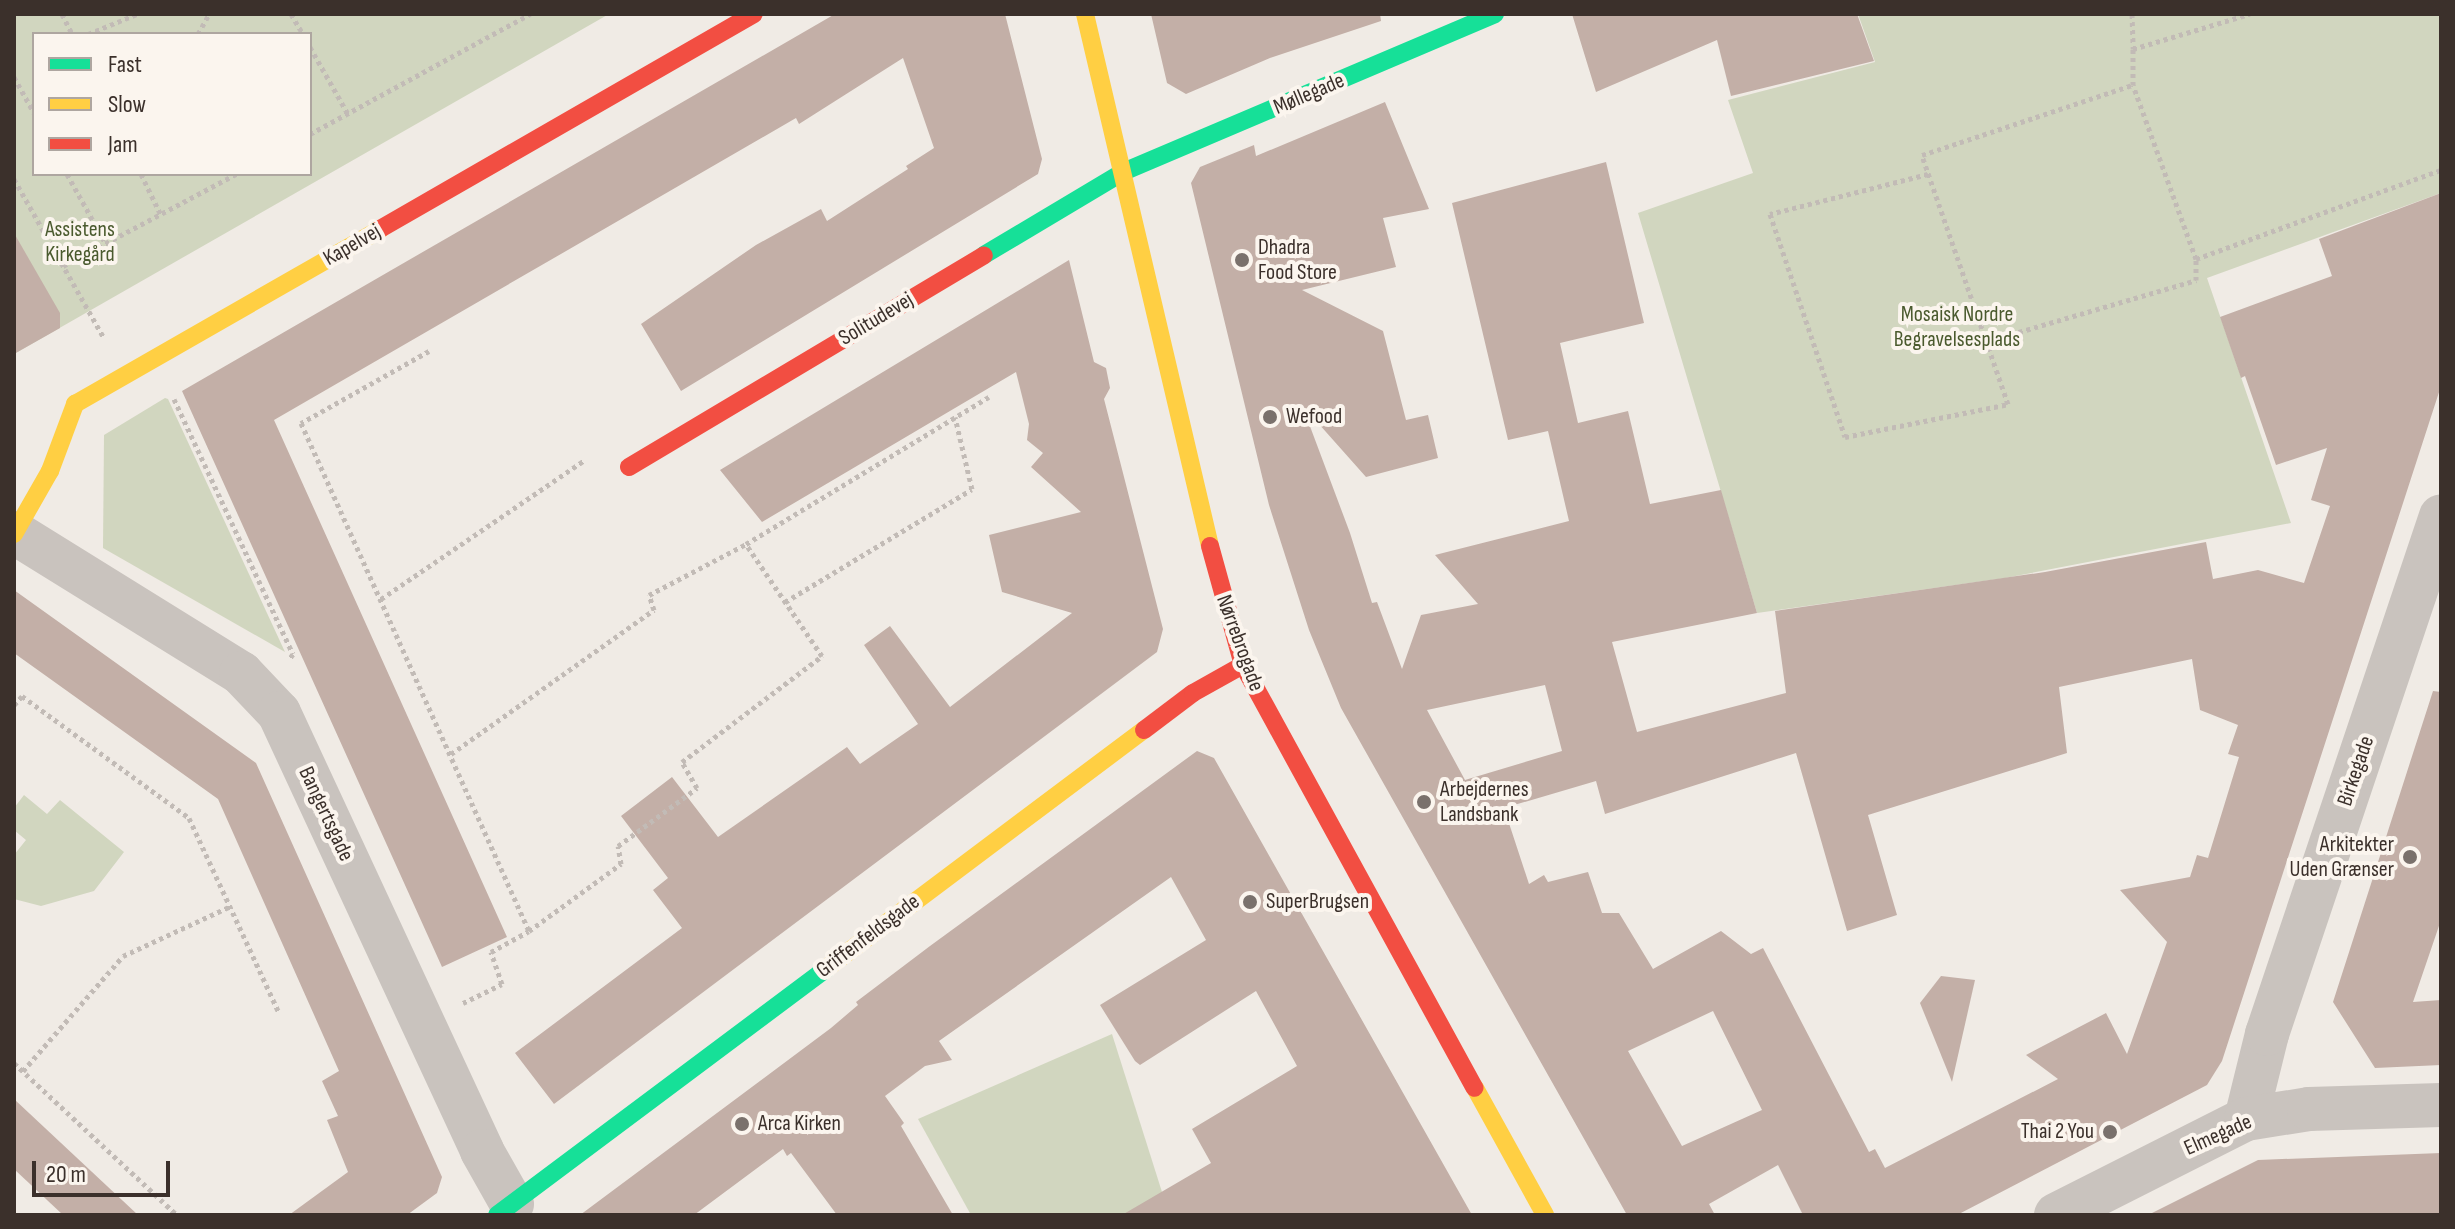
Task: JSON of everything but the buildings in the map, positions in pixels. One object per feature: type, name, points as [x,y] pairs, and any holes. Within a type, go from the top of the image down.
[{"type":"street","name":"Kapelvej","points":[[14,533],[50,471],[75,404],[754,14]]},
{"type":"street","name":"Nørrebrogade","points":[[1085,14],[1219,587],[1243,665],[1545,1215]]},
{"type":"street","name":"Møllegade","points":[[1123,172],[1495,14]]},
{"type":"street","name":"Solitudevej","points":[[629,467],[1123,172]]},
{"type":"street","name":"Birkegade","points":[[2246,1119],[2267,1034],[2441,516]]},
{"type":"street","name":"Bangertsgade","points":[[14,533],[241,673],[279,713],[482,1151],[504,1209]]},
{"type":"street","name":"Griffenfeldsgade","points":[[504,1209],[1181,702],[1243,665]]},
{"type":"street","name":"Elmegade","points":[[2056,1215],[2246,1119],[2309,1109],[2441,1105]]},
{"type":"path","points":[[62,14],[71,32]]},
{"type":"path","points":[[93,32],[137,14]]},
{"type":"path","points":[[199,32],[209,14]]},
{"type":"path","points":[[291,14],[302,32]]},
{"type":"path","points":[[312,133],[530,14]]},
{"type":"path","points":[[1987,341],[2196,280],[2196,259],[2133,85],[2132,14]]},
{"type":"path","points":[[2133,49],[2250,14]]},
{"type":"path","points":[[312,51],[348,114]]},
{"type":"path","points":[[14,77],[32,109]]},
{"type":"path","points":[[1928,174],[1770,214],[1845,437],[2008,404],[1922,155],[2133,85]]},
{"type":"path","points":[[2196,259],[2441,170]]},
{"type":"path","points":[[68,176],[106,244]]},
{"type":"path","points":[[142,176],[161,215]]},
{"type":"path","points":[[63,266],[232,176]]},
{"type":"path","points":[[14,179],[108,346],[116,380]]},
{"type":"path","points":[[429,351],[301,423],[529,931]]},
{"type":"path","points":[[154,358],[293,654],[265,699]]},
{"type":"path","points":[[451,754],[654,610],[649,595],[746,544],[989,397]]},
{"type":"path","points":[[785,602],[972,489],[955,417]]},
{"type":"path","points":[[381,599],[595,453],[629,467]]},
{"type":"path","points":[[423,1024],[502,984],[491,952],[529,931],[621,864],[618,846],[697,788],[682,762],[822,656],[746,544]]},
{"type":"path","points":[[14,705],[22,696],[189,818],[278,1011]]},
{"type":"path","points":[[23,1071],[123,956],[231,906]]},
{"type":"path","points":[[14,1063],[177,1215]]},
{"type":"green space","name":"Assistens Kirkegård","points":[[14,14],[609,14],[14,354]]},
{"type":"green space","name":"Mosaisk Nordre Begravelsesplads","points":[[1858,14],[2441,14],[2441,193],[2207,278],[2291,523],[2005,578],[1757,613],[1638,213],[1753,173],[1728,100],[1875,62]]},
{"type":"green space","points":[[165,398],[285,652],[103,548],[104,435]]},
{"type":"green space","points":[[24,795],[47,814],[60,800],[124,852],[94,891],[41,906],[14,899],[14,855],[26,840],[14,830],[14,808]]},
{"type":"green space","points":[[1112,1034],[1168,1211],[1162,1215],[971,1215],[918,1119]]},
{"type":"traffic: fast","points":[[984,255],[1123,172],[1495,14]]},
{"type":"traffic: fast","points":[[497,1215],[828,967]]},
{"type":"traffic: slow","points":[[1085,14],[1210,546]]},
{"type":"traffic: slow","points":[[14,534],[50,471],[75,404],[380,229]]},
{"type":"traffic: slow","points":[[828,967],[1144,730]]},
{"type":"traffic: slow","points":[[1475,1088],[1545,1215]]},
{"type":"traffic: jam","points":[[380,229],[754,14]]},
{"type":"traffic: jam","points":[[629,467],[984,255]]},
{"type":"traffic: jam","points":[[1210,546],[1243,665],[1475,1088]]},
{"type":"traffic: jam","points":[[1144,730],[1193,693],[1243,665]]},
{"type":"place","name":"Dhadra Food Store","points":[[1242,260]]},
{"type":"place","name":"Wefood","points":[[1270,417]]},
{"type":"place","name":"Arbejdernes Landsbank","points":[[1424,802]]},
{"type":"place","name":"Arkitekter Uden Grænser","points":[[2410,857]]},
{"type":"place","name":"SuperBrugsen","points":[[1250,902]]},
{"type":"place","name":"Arca Kirken","points":[[742,1124]]},
{"type":"place","name":"Thai 2 You","points":[[2110,1132]]}]
